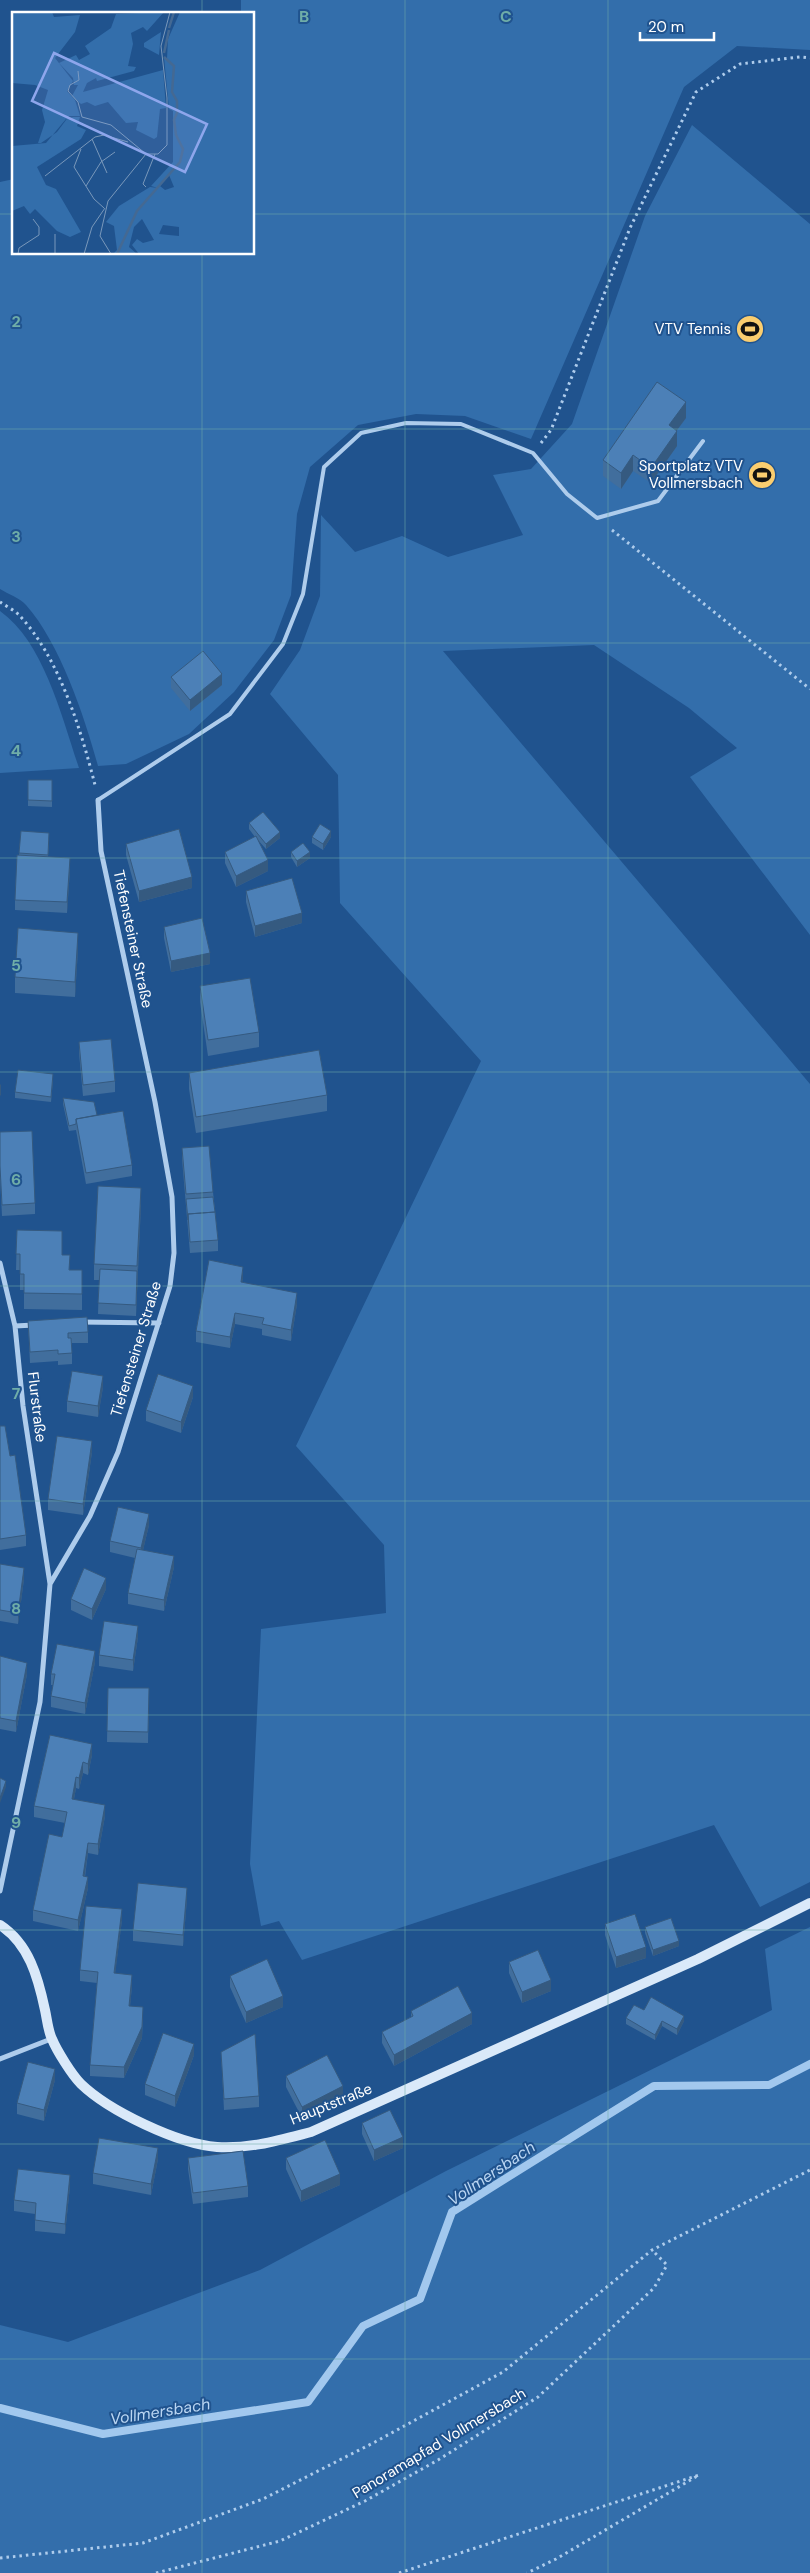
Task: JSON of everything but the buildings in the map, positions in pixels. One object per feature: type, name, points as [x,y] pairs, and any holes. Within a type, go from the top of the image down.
[{"type":"main road","name":"Hauptstraße","points":[[0,1925],[12,1933],[27,1952],[41,1994],[51,2038],[80,2083],[107,2105],[160,2132],[216,2147],[259,2145],[311,2132],[698,1959],[810,1903]]},
{"type":"street","name":"Tiefensteiner Straße","points":[[0,1891],[40,1702],[50,1584],[90,1516],[118,1452],[170,1286],[174,1253],[172,1197],[155,1102],[101,851],[98,800]]},
{"type":"street","name":"Flurstraße","points":[[0,1263],[15,1326],[23,1406],[50,1584]]},
{"type":"street","points":[[73,1322],[159,1323]]},
{"type":"street","points":[[15,1326],[44,1324]]},
{"type":"street","points":[[0,2059],[51,2038]]},
{"type":"lane","points":[[98,800],[230,714],[283,644],[303,594],[324,467],[360,433],[406,423],[461,424],[533,453],[567,494],[597,518],[658,501],[703,441]]},
{"type":"path","points":[[533,453],[551,430],[630,228],[696,92],[740,64],[800,57],[810,58]]},
{"type":"path","points":[[597,518],[810,689]]},
{"type":"path","points":[[0,602],[18,614],[45,649],[81,732],[98,800]]},
{"type":"path","points":[[0,2558],[143,2543],[263,2499],[375,2442],[503,2372],[652,2250],[810,2170]]},
{"type":"path","name":"Panoramapfad Vollmersbach","points":[[156,2573],[280,2541],[365,2501],[438,2460],[538,2397],[654,2288],[667,2264],[652,2250]]},
{"type":"path","points":[[399,2573],[699,2475],[556,2559],[527,2573]]},
{"type":"shaded area","points":[[241,0],[810,0],[810,50],[737,46],[684,87],[531,439],[465,416],[416,414],[358,425],[310,467],[297,514],[291,595],[274,640],[234,692],[189,734],[126,764],[98,766],[70,682],[50,639],[26,605],[0,589],[0,182],[12,179],[12,255],[255,255],[255,12],[241,12]]},
{"type":"shaded area","points":[[692,125],[810,224],[810,935],[690,777],[737,748],[689,708],[594,645],[443,651],[810,1084],[810,1882],[760,1907],[714,1825],[302,1960],[279,1921],[261,1926],[250,1864],[261,1629],[386,1613],[384,1545],[296,1446],[481,1061],[340,903],[338,775],[270,694],[300,650],[320,596],[321,515],[355,552],[402,536],[448,557],[523,535],[493,475],[531,469],[572,424],[645,216]]},
{"type":"shaded area","points":[[0,611],[29,642],[40,661],[50,682],[79,768],[0,773]]},
{"type":"shaded area","points":[[810,1927],[810,2573],[0,2573],[0,2325],[68,2342],[260,2270],[446,2171],[772,2010],[765,1949]]},
{"type":"waterway","name":"Vollmersbach","points":[[0,2408],[103,2434],[308,2402],[363,2326],[420,2299],[452,2212],[654,2086],[769,2085],[810,2064]]},
{"type":"place","name":"VTV Tennis","points":[[750,329]]},
{"type":"place","name":"Sportplatz VTV Vollmersbach","points":[[762,475]]}]
